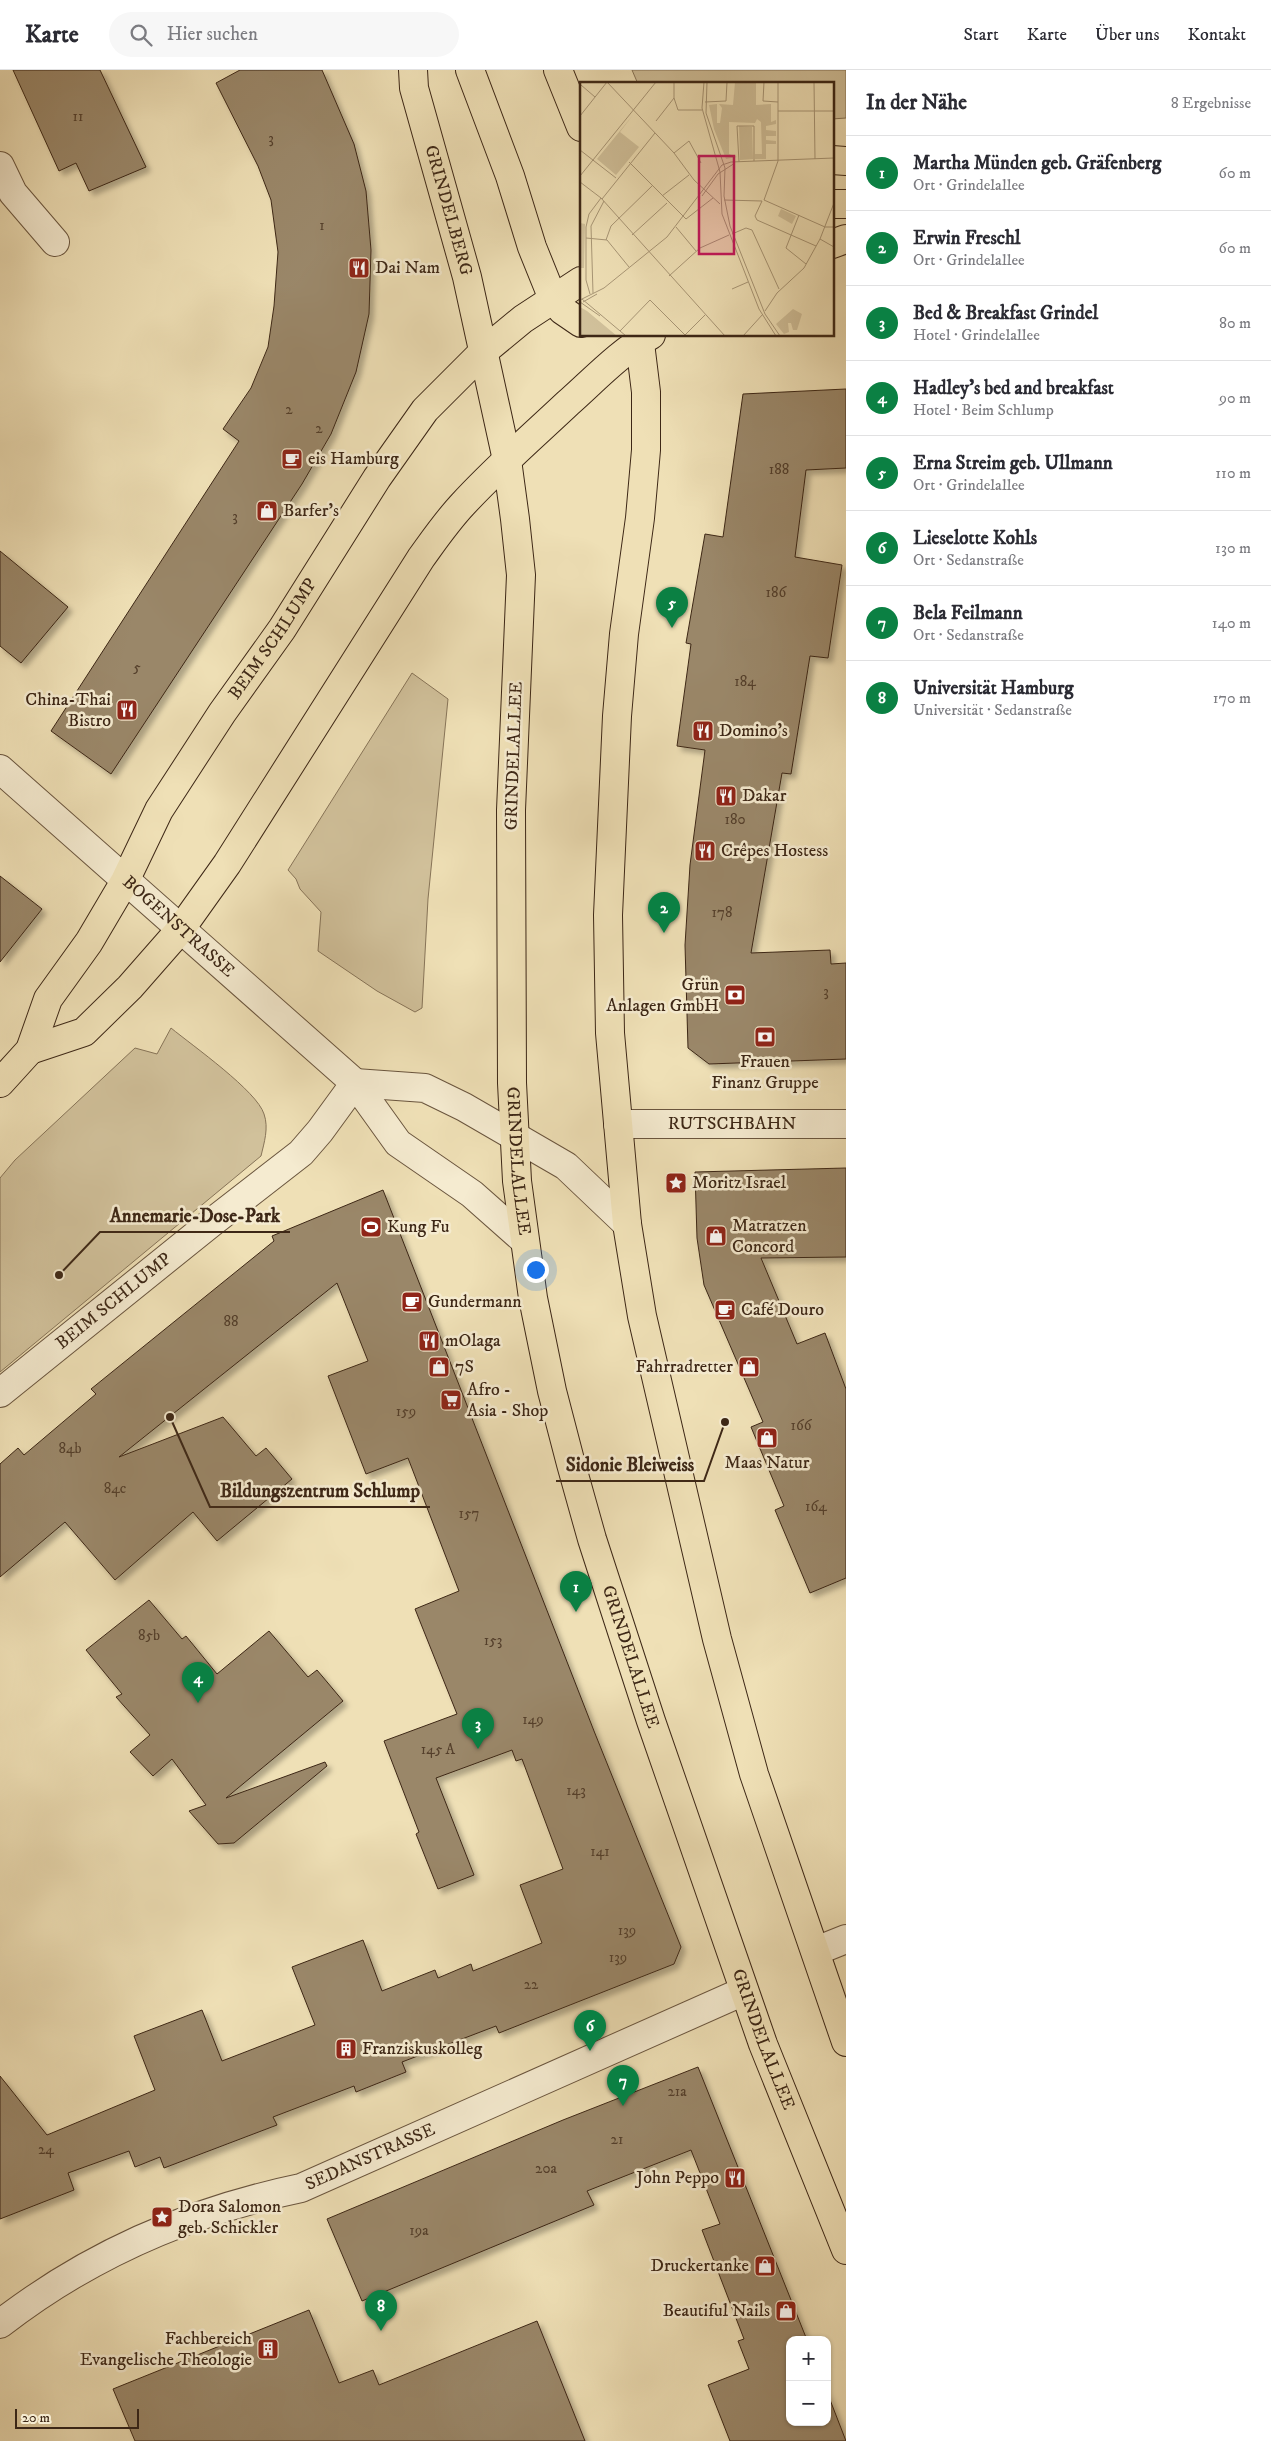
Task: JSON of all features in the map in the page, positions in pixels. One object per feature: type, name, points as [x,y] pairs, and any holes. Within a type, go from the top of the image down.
[{"type":"main road","name":"GRINDELBERG","points":[[413,70],[414,88],[467,277],[483,352]]},
{"type":"main road","points":[[470,70],[510,176],[532,247],[553,299],[562,310],[580,322]]},
{"type":"main road","points":[[558,70],[580,125]]},
{"type":"main road","points":[[834,243],[846,238]]},
{"type":"main road","name":"BEIM SCHLUMP","points":[[0,1082],[30,1050],[48,999],[89,942],[125,881],[158,810],[222,713],[282,629],[377,478],[425,410],[483,352],[553,299],[580,282]]},
{"type":"main road","name":"BEIM SCHLUMP","points":[[30,1050],[84,1032],[124,993],[180,930],[227,864],[420,558],[463,504],[507,460],[588,386],[637,336]]},
{"type":"main road","points":[[637,336],[646,392],[646,450],[620,680],[608,915],[610,1033],[627,1224],[642,1316],[717,1639],[754,1774],[846,2042]]},
{"type":"main road","name":"GRINDELALLEE","points":[[483,352],[507,460],[521,575],[511,810],[511,1034],[514,1134],[524,1240],[552,1391],[592,1539],[651,1721],[763,2044],[846,2250]]},
{"type":"street","points":[[0,166],[13,193],[55,242]]},
{"type":"street","name":"BOGENSTRASSE","points":[[0,769],[354,1083],[398,1143],[472,1194],[524,1240]]},
{"type":"street","points":[[354,1083],[425,1088],[514,1134],[566,1166],[627,1224]]},
{"type":"street","name":"BEIM SCHLUMP","points":[[0,1393],[211,1222],[301,1153],[320,1131],[354,1083]]},
{"type":"street","name":"RUTSCHBAHN","points":[[618,1124],[846,1124]]},
{"type":"street","points":[[816,1951],[846,1939]]},
{"type":"street","name":"SEDANSTRASSE","points":[[0,2324],[26,2303],[63,2279],[142,2237],[256,2197],[301,2188],[744,1991]]},
{"type":"shaded area","points":[[632,70],[846,70],[846,118],[834,119],[834,82],[637,82]]},
{"type":"shaded area","points":[[412,673],[448,699],[428,899],[422,1008],[415,1012],[377,991],[318,951],[321,912],[300,889],[296,879],[288,870]]},
{"type":"shaded area","points":[[171,1028],[237,1081],[259,1104],[264,1114],[266,1125],[266,1135],[261,1156],[0,1372],[0,1178],[15,1160],[135,1048],[157,1054]]},
{"type":"building","points":[[13,70],[100,70],[146,167],[89,191],[76,163],[59,171]]},
{"type":"building","points":[[240,70],[322,70],[354,144],[366,191],[371,250],[369,314],[356,372],[331,434],[302,484],[111,774],[51,731],[239,441],[223,429],[251,388],[268,347],[274,306],[278,252],[271,200],[258,166],[216,83]]},
{"type":"building","points":[[846,389],[846,468],[806,470],[795,557],[842,565],[828,658],[810,656],[791,774],[782,773],[751,953],[830,950],[831,964],[846,963],[846,1059],[709,1064],[688,1048],[685,945],[690,865],[705,750],[677,746],[691,644],[686,643],[705,534],[723,537],[743,394]]},
{"type":"building","points":[[0,551],[68,607],[21,663],[0,646]]},
{"type":"building","points":[[0,876],[42,909],[0,962]]},
{"type":"building","points":[[846,1168],[846,1257],[761,1258],[797,1344],[825,1333],[846,1389],[846,1578],[810,1593],[775,1510],[784,1506],[751,1427],[763,1422],[704,1285],[697,1238],[695,1172]]},
{"type":"building","points":[[383,1190],[594,1731],[681,1947],[674,1964],[499,2033],[496,2026],[402,2062],[406,2072],[356,2092],[354,2086],[273,2117],[277,2125],[164,2168],[160,2157],[135,2167],[129,2151],[68,2173],[74,2190],[0,2219],[0,2076],[47,2135],[155,2090],[134,2036],[202,2010],[222,2061],[315,2025],[292,1967],[363,1940],[382,1991],[435,1970],[438,1978],[471,1964],[473,1971],[542,1943],[520,1885],[563,1869],[522,1759],[516,1761],[512,1750],[436,1778],[474,1875],[438,1889],[416,1834],[419,1832],[384,1741],[457,1714],[415,1609],[459,1591],[408,1458],[366,1474],[328,1376],[368,1361],[337,1283],[119,1457],[223,1417],[256,1456],[266,1448],[292,1479],[217,1541],[193,1512],[115,1580],[65,1522],[0,1577],[0,1464],[18,1448],[24,1455],[96,1394],[91,1389],[274,1241],[272,1236]]},
{"type":"building","points":[[149,1600],[182,1639],[186,1636],[217,1674],[269,1631],[308,1677],[317,1670],[343,1701],[226,1798],[325,1762],[327,1766],[234,1843],[218,1844],[189,1811],[206,1805],[172,1759],[153,1776],[130,1752],[150,1735],[116,1697],[122,1694],[86,1650]]},
{"type":"building","points":[[698,2067],[805,2336],[786,2336],[786,2426],[831,2426],[831,2402],[846,2441],[730,2441],[708,2385],[749,2369],[738,2341],[744,2339],[702,2230],[720,2224],[691,2150],[587,2191],[594,2205],[362,2301],[327,2219],[563,2120]]},
{"type":"building","points":[[309,2310],[339,2383],[373,2370],[379,2385],[537,2321],[585,2441],[135,2441],[113,2389]]},
{"type":"place","name":"Dai Nam","points":[[359,268]]},
{"type":"place","name":"eis Hamburg","points":[[292,459]]},
{"type":"place","name":"Barfer's","points":[[267,511]]},
{"type":"place","name":"Erna Streim geb. Ullmann","points":[[672,628]]},
{"type":"place","name":"China-Thai Bistro","points":[[127,710]]},
{"type":"place","name":"Domino's","points":[[703,731]]},
{"type":"place","name":"Dakar","points":[[726,796]]},
{"type":"place","name":"Crêpes Hostess","points":[[705,851]]},
{"type":"place","name":"Erwin Freschl","points":[[664,933]]},
{"type":"place","name":"Grün Anlagen GmbH","points":[[735,995]]},
{"type":"place","name":"Frauen Finanz Gruppe","points":[[765,1037]]},
{"type":"place","name":"Moritz Israel","points":[[676,1183]]},
{"type":"place","name":"Kung Fu","points":[[371,1227]]},
{"type":"place","name":"Matratzen Concord","points":[[716,1236]]},
{"type":"place","name":"Annemarie-Dose-Park","points":[[59,1275]]},
{"type":"place","name":"Gundermann","points":[[412,1302]]},
{"type":"place","name":"Café Douro","points":[[725,1310]]},
{"type":"place","name":"mOlaga","points":[[429,1341]]},
{"type":"place","name":"7S","points":[[439,1367]]},
{"type":"place","name":"Fahrradretter","points":[[749,1367]]},
{"type":"place","name":"Afro - Asia - Shop","points":[[451,1400]]},
{"type":"place","name":"Bildungszentrum Schlump","points":[[170,1417]]},
{"type":"place","name":"Sidonie Bleiweiss","points":[[725,1422]]},
{"type":"place","name":"Maas Natur","points":[[767,1438]]},
{"type":"place","name":"Martha Münden geb. Gräfenberg","points":[[576,1612]]},
{"type":"place","name":"Hadley's bed and breakfast","points":[[198,1703]]},
{"type":"place","name":"Bed & Breakfast Grindel","points":[[478,1749]]},
{"type":"place","name":"Franziskuskolleg","points":[[346,2049]]},
{"type":"place","name":"Lieselotte Kohls","points":[[590,2051]]},
{"type":"place","name":"Bela Feilmann","points":[[623,2106]]},
{"type":"place","name":"John Peppo","points":[[735,2178]]},
{"type":"place","name":"Dora Salomon geb. Schickler","points":[[162,2217]]},
{"type":"place","name":"Druckertanke","points":[[765,2266]]},
{"type":"place","name":"Beautiful Nails","points":[[786,2311]]},
{"type":"place","name":"Universität Hamburg","points":[[381,2331]]},
{"type":"place","name":"Fachbereich Evangelische Theologie","points":[[268,2349]]}]
